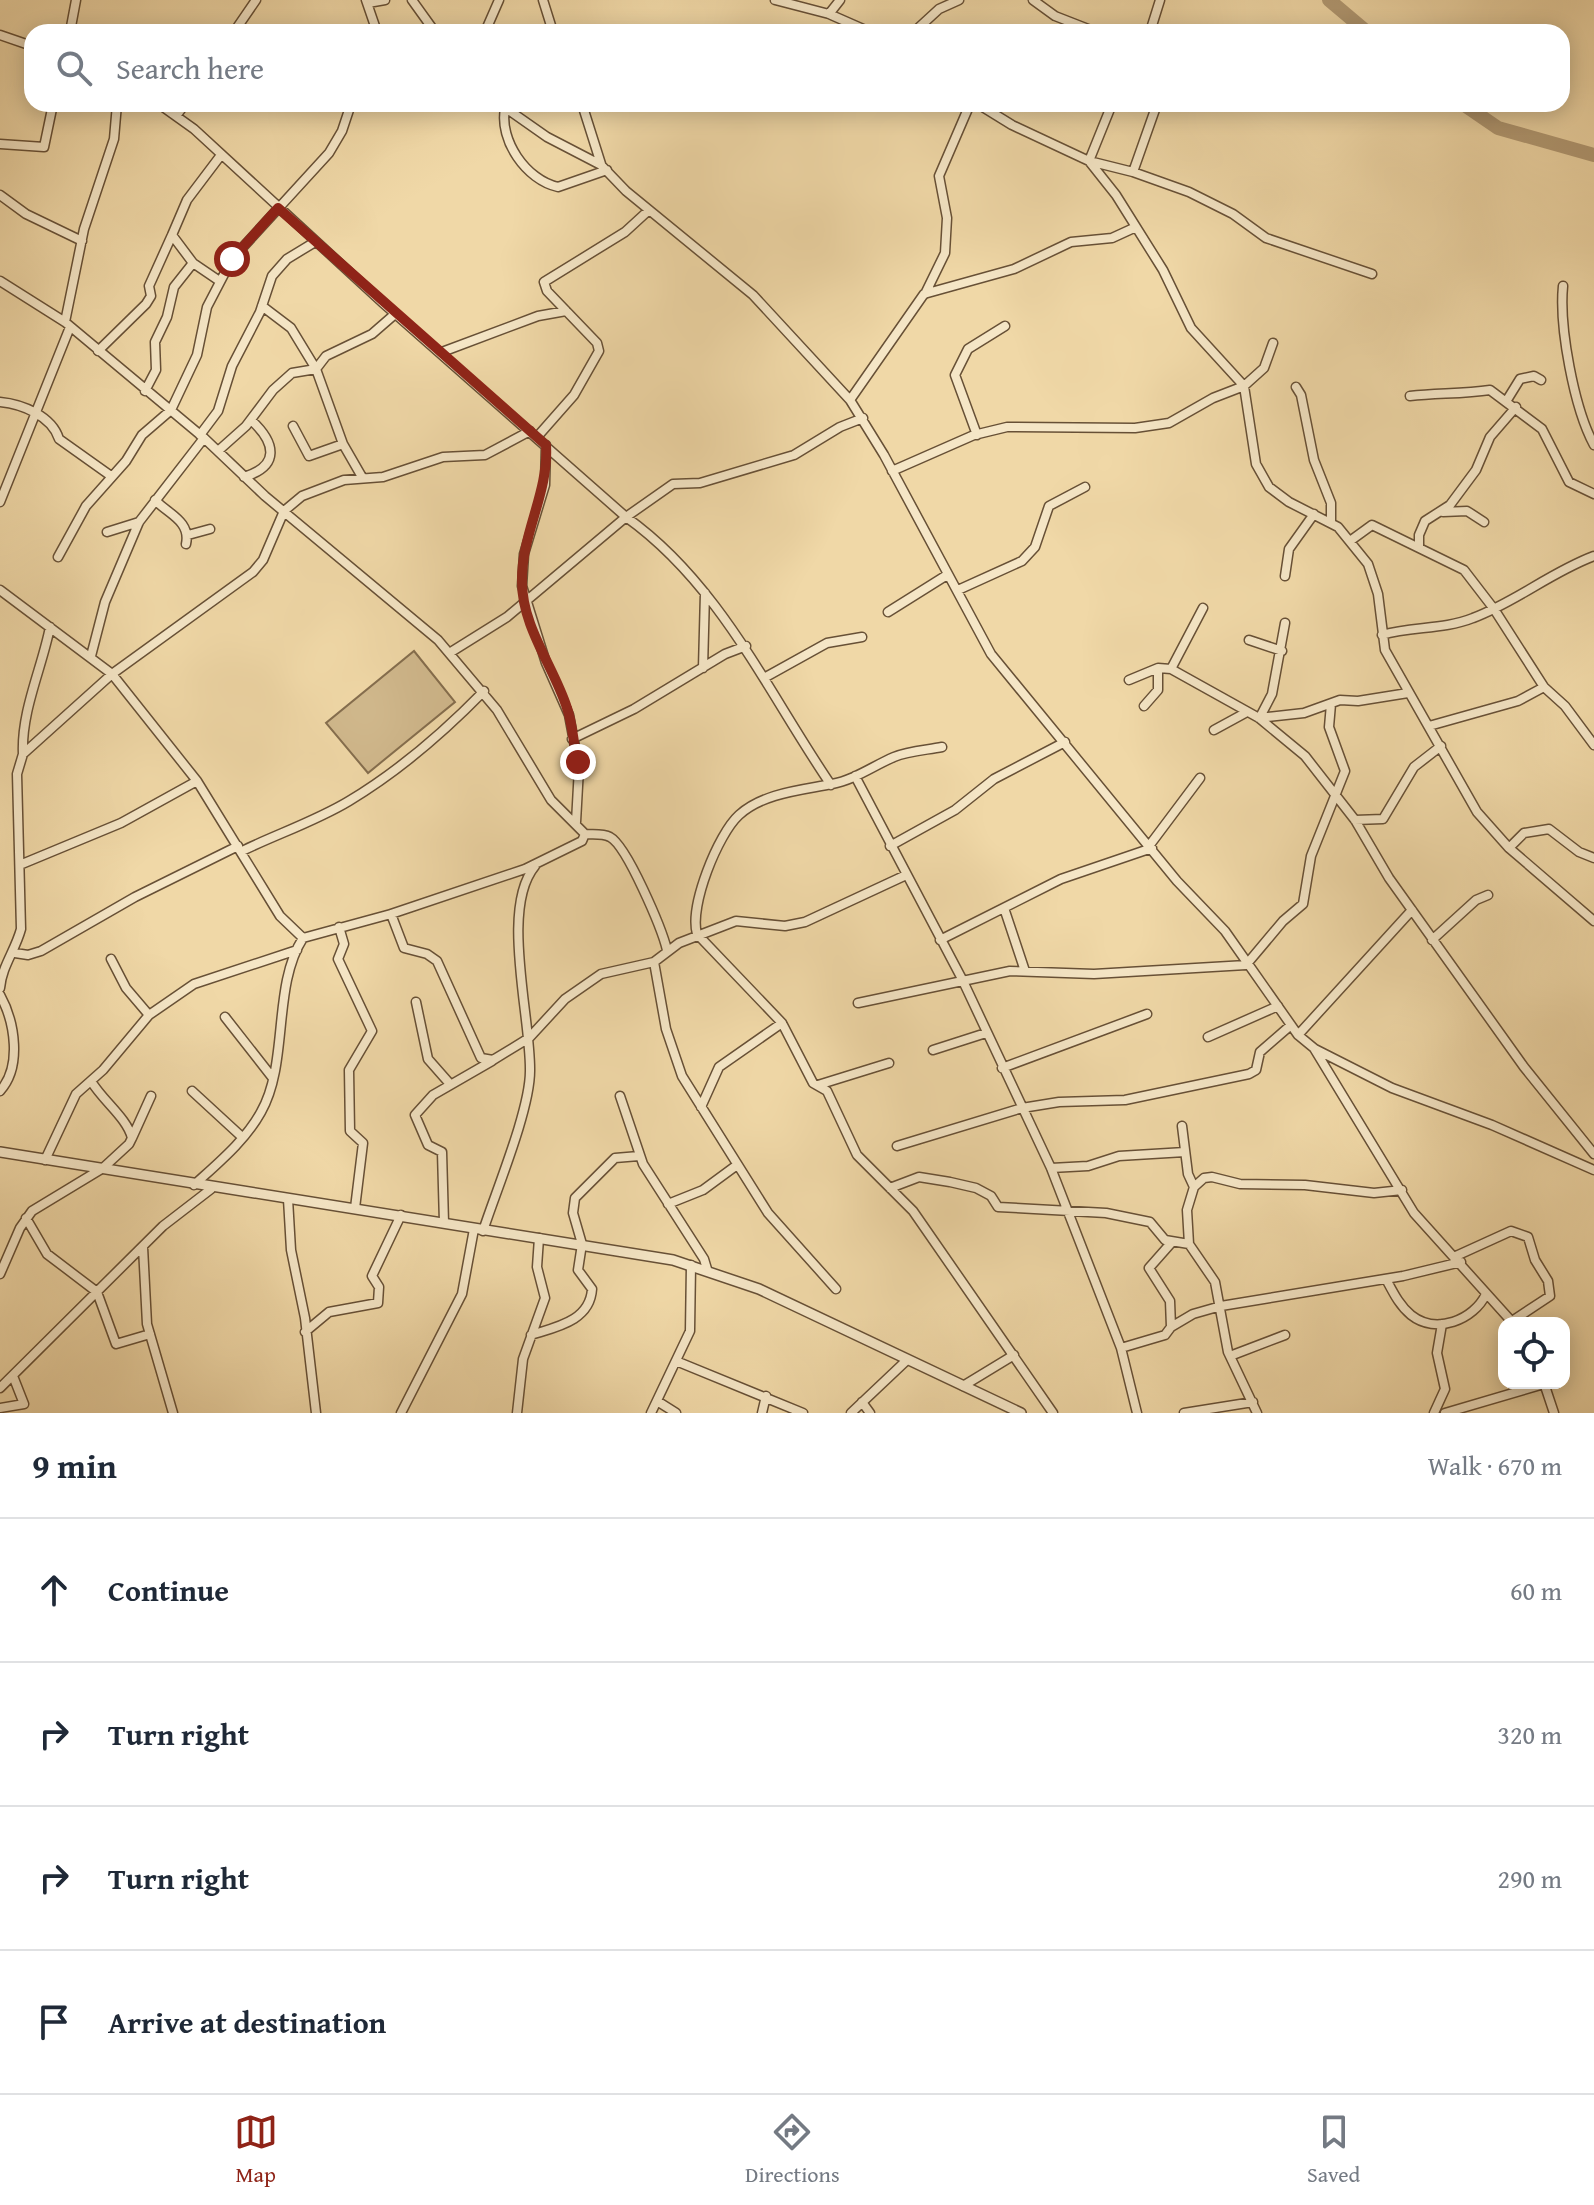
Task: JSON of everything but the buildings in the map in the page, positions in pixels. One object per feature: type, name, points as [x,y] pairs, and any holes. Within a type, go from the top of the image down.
[{"type":"street","points":[[72,24],[76,0]]},
{"type":"street","points":[[240,24],[256,0]]},
{"type":"street","points":[[374,24],[367,2],[385,0]]},
{"type":"street","points":[[412,0],[429,24]]},
{"type":"street","points":[[488,24],[499,0]]},
{"type":"street","points":[[543,0],[550,24]]},
{"type":"street","points":[[775,0],[829,14],[852,24]]},
{"type":"street","points":[[829,14],[840,0]]},
{"type":"street","points":[[923,24],[939,9],[959,0]]},
{"type":"street","points":[[1033,0],[1055,16],[1076,24]]},
{"type":"street","points":[[1152,24],[1160,0]]},
{"type":"street","points":[[0,35],[24,43]]},
{"type":"street","points":[[0,144],[44,147],[51,112]]},
{"type":"street","points":[[0,502],[68,324],[82,241],[114,139],[116,112]]},
{"type":"street","points":[[170,112],[626,517],[657,538],[705,592],[746,646],[779,709],[831,785]]},
{"type":"street","points":[[176,116],[179,112]]},
{"type":"street","points":[[58,557],[86,506],[142,435],[171,410],[193,365],[207,307],[218,280],[240,246],[334,146],[348,112]]},
{"type":"street","points":[[503,112],[508,138],[528,173],[558,187],[604,168]]},
{"type":"street","points":[[511,112],[547,137],[604,168],[649,210],[753,295],[850,400],[863,418],[991,654],[1225,931],[1298,1035],[1315,1049],[1392,1088],[1492,1125],[1594,1170]]},
{"type":"street","points":[[585,112],[604,168]]},
{"type":"street","points":[[850,400],[924,294],[945,253],[947,218],[939,176],[967,112]]},
{"type":"street","points":[[991,112],[1089,161],[1133,172],[1189,192],[1233,214],[1266,238],[1372,274]]},
{"type":"street","points":[[1089,161],[1109,112]]},
{"type":"street","points":[[1133,172],[1154,112]]},
{"type":"street","points":[[98,351],[146,304],[151,296],[149,286],[187,200],[221,155]]},
{"type":"street","points":[[1089,161],[1163,270],[1191,328],[1244,386],[1260,471],[1277,493],[1331,522],[1363,557],[1374,579],[1385,650],[1477,812],[1509,848],[1594,921]]},
{"type":"street","points":[[0,195],[26,214],[82,241]]},
{"type":"street","points":[[23,754],[112,674],[253,572],[263,560],[284,511],[309,492],[362,477],[383,477],[443,457],[485,455],[534,434],[574,395],[599,351],[597,343],[547,291],[547,278],[625,232],[649,210]]},
{"type":"street","points":[[924,294],[1014,269],[1071,242],[1112,238],[1136,227]]},
{"type":"street","points":[[172,235],[193,263],[218,280]]},
{"type":"street","points":[[91,656],[105,602],[139,522],[218,411],[232,366],[262,306],[272,276],[287,259],[315,242]]},
{"type":"street","points":[[145,391],[156,370],[155,342],[167,317],[174,287],[193,263]]},
{"type":"street","points":[[0,281],[68,324],[202,436],[284,511],[410,613],[451,652],[515,735],[542,787],[585,834],[607,836],[617,843],[651,907],[667,950]]},
{"type":"street","points":[[1563,286],[1562,315],[1575,398],[1594,445]]},
{"type":"street","points":[[262,306],[291,328],[316,369],[343,444],[362,477]]},
{"type":"street","points":[[442,352],[523,321],[566,311]]},
{"type":"street","points":[[218,451],[251,420],[273,390],[292,373],[316,369],[326,356],[372,334],[395,314]]},
{"type":"street","points":[[977,435],[955,375],[968,349],[1005,326]]},
{"type":"street","points":[[892,471],[977,435],[1015,427],[1154,427],[1181,418],[1213,398],[1244,386],[1264,368],[1273,343]]},
{"type":"street","points":[[1507,400],[1520,379],[1534,376],[1541,380]]},
{"type":"street","points":[[1296,387],[1301,395],[1317,470],[1331,503],[1331,522]]},
{"type":"street","points":[[1410,396],[1448,392],[1459,396],[1490,390],[1507,400],[1548,435],[1569,482],[1594,494]]},
{"type":"street","points":[[0,402],[36,413],[55,429],[59,439],[111,476]]},
{"type":"street","points":[[1442,512],[1476,470],[1490,437],[1516,407]]},
{"type":"street","points":[[451,652],[525,602],[626,517],[673,484],[700,483],[794,455],[840,427],[863,418]]},
{"type":"street","points":[[244,477],[266,468],[270,462],[266,438],[251,420]]},
{"type":"street","points":[[293,426],[309,456],[343,444]]},
{"type":"street","points":[[546,445],[545,485],[524,554],[525,602],[550,673],[567,705],[580,775],[576,822]]},
{"type":"street","points":[[958,590],[1022,561],[1035,547],[1049,506],[1085,487]]},
{"type":"street","points":[[155,500],[167,513],[177,515],[187,540],[210,529]]},
{"type":"street","points":[[1419,547],[1419,535],[1425,521],[1442,512],[1460,509],[1484,522]]},
{"type":"street","points":[[1285,576],[1289,549],[1314,514]]},
{"type":"street","points":[[107,532],[139,522]]},
{"type":"street","points":[[1350,541],[1372,525],[1459,566],[1494,609],[1544,687],[1565,706],[1594,745]]},
{"type":"street","points":[[1382,635],[1455,624],[1494,609],[1562,568],[1594,556]]},
{"type":"street","points":[[888,612],[947,575]]},
{"type":"street","points":[[0,590],[112,674],[197,781],[280,916],[303,938]]},
{"type":"street","points":[[703,668],[705,592]]},
{"type":"street","points":[[1171,669],[1203,608]]},
{"type":"street","points":[[1259,718],[1272,694],[1285,623]]},
{"type":"street","points":[[0,988],[2,968],[15,953],[21,929],[22,864],[17,774],[23,754],[24,723],[43,667],[50,627]]},
{"type":"street","points":[[764,678],[827,643],[862,637]]},
{"type":"street","points":[[1249,640],[1282,651]]},
{"type":"street","points":[[572,739],[634,709],[746,646]]},
{"type":"street","points":[[1144,706],[1158,690],[1158,668]]},
{"type":"street","points":[[1129,680],[1158,668],[1171,669],[1259,718],[1305,756],[1355,820],[1432,940],[1524,1067],[1594,1154]]},
{"type":"street","points":[[1429,726],[1518,701],[1544,687]]},
{"type":"street","points":[[15,953],[28,955],[41,951],[135,897],[346,803],[388,776],[454,721],[484,691]]},
{"type":"street","points":[[1259,718],[1304,713],[1331,704],[1408,693]]},
{"type":"street","points":[[858,1003],[962,979],[1025,971],[1094,974],[1246,965],[1283,921],[1303,904],[1311,856],[1337,797],[1345,766],[1329,727],[1331,704]]},
{"type":"street","points":[[1214,730],[1247,712]]},
{"type":"street","points":[[890,846],[955,810],[994,779],[1065,742]]},
{"type":"street","points":[[1355,820],[1383,819],[1414,767],[1441,746]]},
{"type":"street","points":[[942,747],[894,757],[831,785],[818,784],[769,799],[736,819],[712,861],[697,902],[697,934],[782,1023],[816,1086],[827,1091],[857,1155],[921,1221],[1053,1413]]},
{"type":"street","points":[[855,776],[904,876],[962,979],[1051,1168],[1121,1348],[1137,1413]]},
{"type":"street","points":[[940,940],[1061,879],[1151,847],[1200,778]]},
{"type":"street","points":[[22,864],[121,823],[197,781]]},
{"type":"street","points":[[1509,848],[1524,833],[1549,829],[1579,852],[1594,858]]},
{"type":"street","points":[[193,1185],[242,1137],[261,1112],[272,1077],[279,1018],[303,938],[391,914],[536,865],[582,841],[585,834]]},
{"type":"street","points":[[401,1413],[462,1294],[479,1230],[529,1086],[529,1038],[519,927],[521,893],[536,865]]},
{"type":"street","points":[[444,1223],[442,1152],[428,1145],[415,1118],[433,1095],[529,1038],[552,1011],[594,977],[654,962],[667,950],[697,934],[736,921],[785,926],[805,922],[904,876]]},
{"type":"street","points":[[1432,940],[1476,900],[1488,895]]},
{"type":"street","points":[[1004,908],[1025,971]]},
{"type":"street","points":[[1298,1035],[1412,910]]},
{"type":"street","points":[[391,914],[404,948],[427,954],[437,961],[472,1043],[481,1058],[493,1060]]},
{"type":"street","points":[[339,927],[344,944],[338,959],[372,1031],[349,1070],[349,1127],[363,1143],[355,1208]]},
{"type":"street","points":[[45,1160],[76,1094],[149,1015],[194,984],[297,950]]},
{"type":"street","points":[[111,959],[126,988],[149,1015]]},
{"type":"street","points":[[654,962],[666,1029],[682,1076],[768,1213],[836,1289]]},
{"type":"street","points":[[0,995],[10,1017],[14,1061],[10,1079],[0,1091]]},
{"type":"street","points":[[416,1002],[428,1059],[450,1084]]},
{"type":"street","points":[[1208,1037],[1278,1006]]},
{"type":"street","points":[[1002,1068],[1147,1014]]},
{"type":"street","points":[[225,1017],[272,1077]]},
{"type":"street","points":[[701,1107],[719,1067],[782,1023]]},
{"type":"street","points":[[897,1146],[1022,1108],[1059,1102],[1125,1100],[1249,1074],[1256,1070],[1260,1052],[1291,1025]]},
{"type":"street","points":[[933,1050],[986,1033]]},
{"type":"street","points":[[1315,1049],[1414,1213],[1459,1259],[1507,1317]]},
{"type":"street","points":[[816,1086],[889,1063]]},
{"type":"street","points":[[91,1081],[103,1101],[127,1124],[132,1138]]},
{"type":"street","points":[[192,1091],[242,1137]]},
{"type":"street","points":[[0,1274],[26,1218],[49,1198],[103,1168],[132,1138],[151,1096]]},
{"type":"street","points":[[620,1096],[639,1156],[704,1259],[707,1269]]},
{"type":"street","points":[[1182,1126],[1194,1187]]},
{"type":"street","points":[[0,1152],[211,1189],[582,1244],[707,1269],[759,1289],[1021,1413]]},
{"type":"street","points":[[1051,1168],[1088,1166],[1119,1156],[1185,1152]]},
{"type":"street","points":[[531,1335],[571,1322],[587,1306],[592,1289],[578,1270],[582,1244],[573,1213],[579,1191],[615,1158],[639,1156]]},
{"type":"street","points":[[668,1204],[703,1190],[737,1165]]},
{"type":"street","points":[[1257,1413],[1230,1356],[1212,1274],[1189,1244],[1187,1210],[1194,1187],[1204,1178],[1212,1177],[1240,1184],[1305,1185],[1374,1193],[1402,1190]]},
{"type":"street","points":[[890,1188],[912,1179],[929,1178],[976,1188],[991,1196],[998,1207],[1067,1209],[1150,1222],[1165,1240],[1189,1244]]},
{"type":"street","points":[[0,1388],[143,1247],[211,1189]]},
{"type":"street","points":[[288,1199],[291,1250],[316,1413]]},
{"type":"street","points":[[305,1332],[329,1312],[378,1303],[379,1287],[372,1276],[401,1215]]},
{"type":"street","points":[[26,1218],[47,1254],[97,1292],[116,1344],[150,1334]]},
{"type":"street","points":[[1121,1348],[1165,1335],[1171,1327],[1193,1314],[1221,1306],[1386,1279],[1459,1259],[1511,1231],[1528,1237],[1535,1260],[1548,1281],[1550,1296],[1519,1317]]},
{"type":"street","points":[[517,1413],[523,1359],[545,1298],[537,1267],[539,1238]]},
{"type":"street","points":[[1171,1327],[1170,1301],[1149,1268],[1172,1242]]},
{"type":"street","points":[[143,1247],[150,1334],[173,1413]]},
{"type":"street","points":[[651,1413],[691,1326],[691,1265]]},
{"type":"street","points":[[1386,1279],[1396,1298],[1414,1317],[1442,1324],[1474,1312],[1486,1294]]},
{"type":"street","points":[[1434,1413],[1445,1389],[1437,1353],[1442,1324]]},
{"type":"street","points":[[1230,1356],[1285,1335]]},
{"type":"street","points":[[963,1386],[1014,1355]]},
{"type":"street","points":[[851,1413],[907,1360]]},
{"type":"street","points":[[676,1361],[803,1413]]},
{"type":"street","points":[[0,1408],[24,1404],[13,1376]]},
{"type":"street","points":[[1445,1413],[1524,1389]]},
{"type":"street","points":[[1546,1389],[1554,1413]]},
{"type":"street","points":[[762,1413],[766,1396]]},
{"type":"street","points":[[657,1401],[676,1413]]},
{"type":"street","points":[[862,1402],[870,1413]]},
{"type":"street","points":[[1184,1413],[1253,1402]]},
{"type":"shaded area","points":[[414,651],[455,702],[368,773],[326,723]]},
{"type":"waterway","points":[[1329,0],[1358,24]]},
{"type":"waterway","points":[[1475,112],[1498,128],[1594,155]]},
{"type":"route","points":[[232,259],[240,246],[278,208],[546,445],[545,485],[524,554],[522,586],[546,663],[567,705],[578,762]]}]
